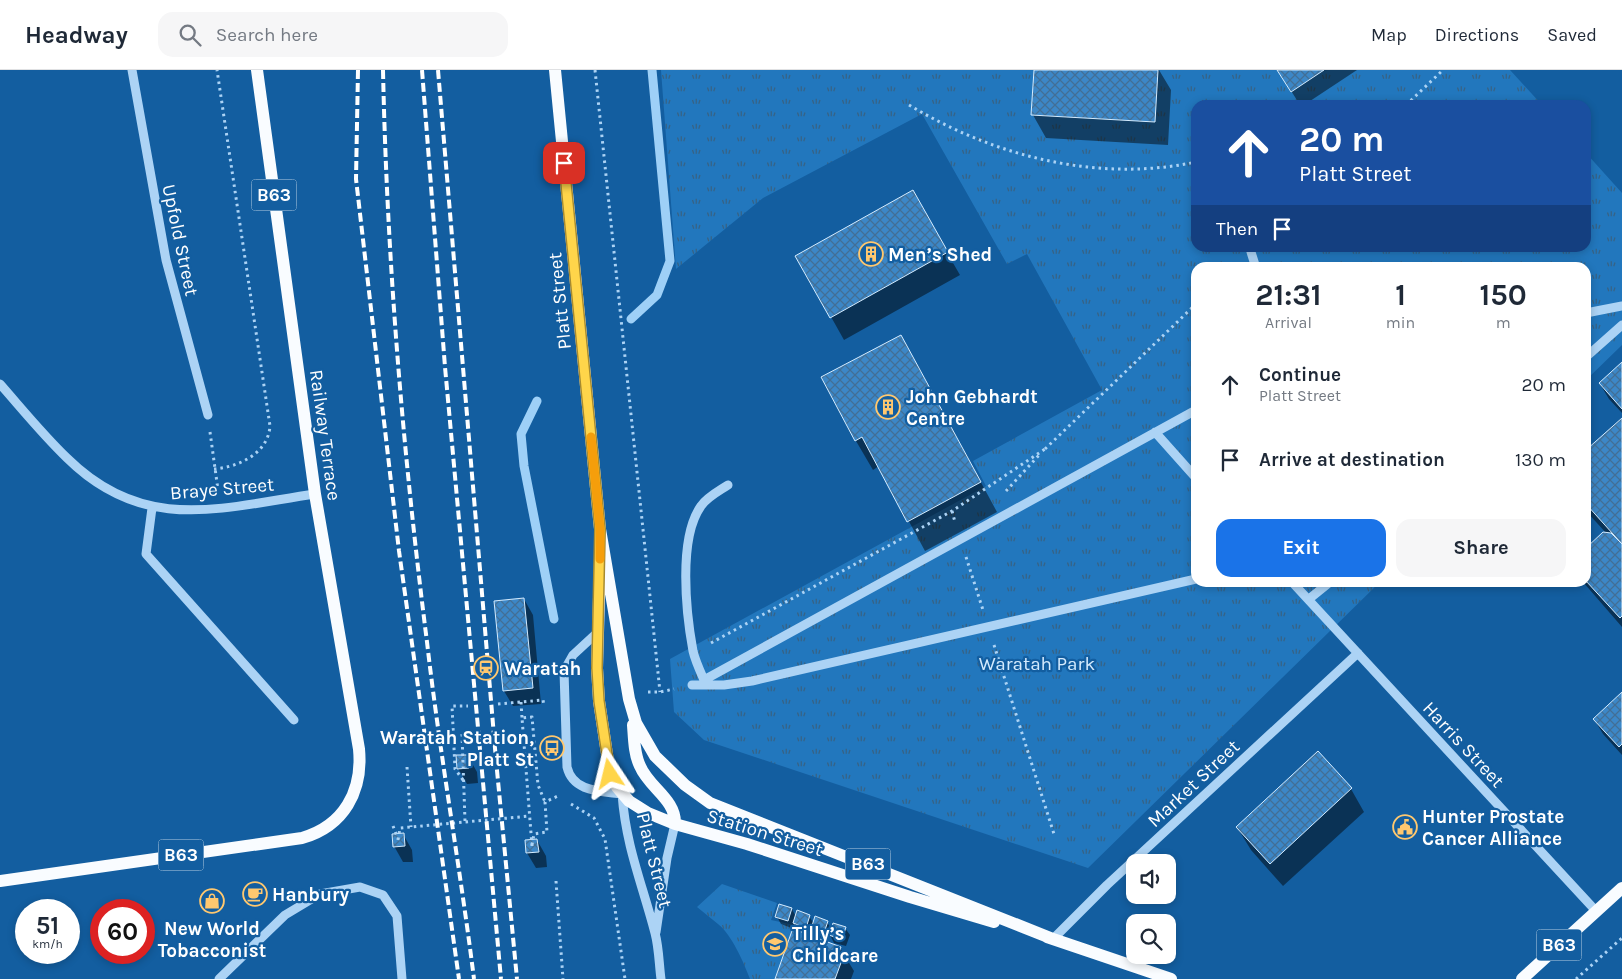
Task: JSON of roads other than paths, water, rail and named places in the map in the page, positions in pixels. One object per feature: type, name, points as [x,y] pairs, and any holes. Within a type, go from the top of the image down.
[{"type":"main road","name":"Railway Terrace","points":[[0,880],[302,838],[323,830],[343,812],[350,803],[358,779],[359,749],[315,494],[258,70]]},
{"type":"main road","name":"Platt Street","points":[[555,70],[600,529],[629,698]]},
{"type":"main road","name":"Platt Street","points":[[599,701],[597,668],[600,529]]},
{"type":"main road","points":[[629,698],[640,766],[671,806],[676,817],[675,824]]},
{"type":"main road","name":"Station Street","points":[[629,698],[642,736],[655,756],[685,785],[710,803],[1053,939]]},
{"type":"main road","name":"Station Street","points":[[599,701],[608,768],[612,780],[622,794],[648,813],[675,824],[747,844],[910,897],[1053,939],[1171,979]]},
{"type":"main road","name":"B63","points":[[1522,979],[1622,888]]},
{"type":"street","name":"Upfold Street","points":[[132,70],[166,260],[208,416]]},
{"type":"street","points":[[1251,252],[1254,262]]},
{"type":"street","points":[[1591,313],[1622,306]]},
{"type":"street","points":[[1591,353],[1622,325]]},
{"type":"street","name":"Braye Street","points":[[0,384],[80,470],[121,497],[152,508],[180,510],[221,508],[315,494]]},
{"type":"street","points":[[728,485],[705,501],[690,530],[686,560],[687,595],[693,652],[704,680],[1191,413]]},
{"type":"street","points":[[1155,432],[1191,472]]},
{"type":"street","points":[[152,508],[146,554],[294,720]]},
{"type":"street","points":[[692,685],[724,686],[752,681],[1191,580]]},
{"type":"street","name":"Harris Street","points":[[1296,587],[1596,912]]},
{"type":"street","points":[[1308,600],[1324,587]]},
{"type":"street","points":[[599,631],[573,655],[564,671],[567,767],[570,778],[580,786],[622,794]]},
{"type":"street","name":"Market Street","points":[[1053,939],[1107,885],[1358,653]]},
{"type":"street","name":"Platt Street","points":[[622,794],[625,825],[632,862],[655,934],[661,979]]},
{"type":"street","name":"Platt Street","points":[[655,934],[667,858],[675,824]]},
{"type":"street","points":[[219,979],[284,915],[320,894],[360,887],[383,894],[397,916],[402,979]]},
{"type":"waterway","points":[[631,319],[657,295],[670,261],[652,70]]},
{"type":"waterway","points":[[537,401],[521,434],[524,466],[554,619]]},
{"type":"railway","points":[[358,70],[356,179],[399,551],[459,979]]},
{"type":"railway","points":[[383,70],[392,285],[418,571],[474,979]]},
{"type":"railway","points":[[422,70],[445,367],[501,979]]},
{"type":"railway","points":[[438,70],[496,760],[517,979]]},
{"type":"place","name":"Men’s Shed","points":[[871,254]]},
{"type":"place","name":"John Gebhardt Centre","points":[[888,407]]},
{"type":"place","name":"Waratah","points":[[486,668]]},
{"type":"place","name":"Waratah Station, Platt St","points":[[552,748]]},
{"type":"place","name":"Hunter Prostate Cancer Alliance","points":[[1405,827]]},
{"type":"place","name":"Hanbury","points":[[255,894]]},
{"type":"place","name":"New World Tobacconist","points":[[212,901]]},
{"type":"place","name":"Tilly’s Childcare","points":[[775,944]]},
{"type":"park label","name":"Waratah Park","points":[[1037,663]]}]
